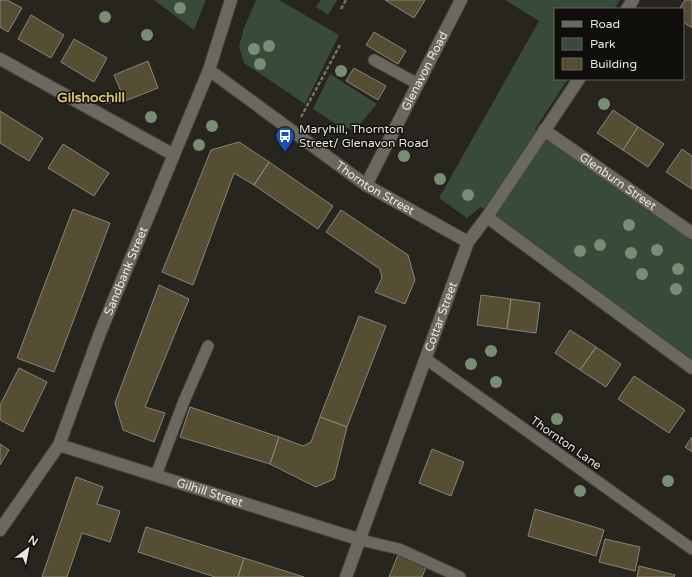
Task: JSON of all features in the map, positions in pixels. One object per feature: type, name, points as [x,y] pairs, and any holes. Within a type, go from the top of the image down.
[{"type":"street","name":"Sandbank Street","points":[[0,530],[59,445],[100,333],[209,70],[231,0]]},
{"type":"street","name":"Glenavon Road","points":[[366,185],[461,0]]},
{"type":"street","points":[[0,59],[174,155]]},
{"type":"street","name":"Thornton Street","points":[[209,70],[366,185],[468,242]]},
{"type":"street","name":"Cottar Street","points":[[346,577],[361,540],[468,242],[487,217],[578,80]]},
{"type":"street","name":"Glenburn Street","points":[[544,130],[692,232]]},
{"type":"street","points":[[487,217],[692,368]]},
{"type":"street","name":"Gilhill Street","points":[[59,445],[361,540]]},
{"type":"lane","points":[[374,60],[418,84]]},
{"type":"lane","points":[[156,475],[184,402],[208,346]]},
{"type":"lane","name":"Thornton Lane","points":[[426,359],[692,549]]},
{"type":"lane","points":[[361,540],[399,549],[460,577]]},
{"type":"path","points":[[341,10],[346,0]]},
{"type":"path","points":[[293,132],[340,45]]},
{"type":"green space","points":[[154,0],[206,0],[194,30]]},
{"type":"green space","points":[[256,0],[279,0],[339,35],[305,104],[244,63],[239,46],[244,28]]},
{"type":"green space","points":[[321,0],[337,0],[328,15],[316,7]]},
{"type":"green space","points":[[505,0],[620,0],[615,8],[554,8],[554,80],[567,80],[535,129],[692,237],[692,365],[481,207],[467,218],[439,198],[539,21]]},
{"type":"green space","points":[[330,74],[377,104],[360,124],[351,129],[336,124],[313,109]]},
{"type":"building","points":[[0,0],[7,0],[22,8],[8,32],[0,27]]},
{"type":"building","points":[[385,0],[425,0],[414,18]]},
{"type":"building","points":[[685,0],[692,0],[692,28],[684,23],[684,8],[680,8]]},
{"type":"building","points":[[31,15],[64,35],[51,58],[18,39]]},
{"type":"building","points":[[374,32],[406,51],[398,64],[366,45]]},
{"type":"building","points":[[74,39],[107,58],[94,82],[61,62]]},
{"type":"building","points":[[148,61],[158,88],[125,101],[114,75]]},
{"type":"building","points":[[354,68],[386,86],[378,100],[346,81]]},
{"type":"building","points":[[613,110],[638,127],[623,150],[597,133]]},
{"type":"building","points":[[0,111],[43,138],[29,161],[0,143]]},
{"type":"building","points":[[638,127],[664,144],[648,167],[623,150]]},
{"type":"building","points":[[239,142],[269,162],[254,185],[234,173],[193,285],[162,272],[211,150]]},
{"type":"building","points":[[63,144],[109,173],[94,196],[48,168]]},
{"type":"building","points":[[682,149],[692,156],[692,189],[666,172]]},
{"type":"building","points":[[269,162],[333,206],[318,229],[254,185]]},
{"type":"building","points":[[73,209],[110,223],[54,372],[17,358]]},
{"type":"building","points":[[341,210],[408,255],[415,280],[405,304],[375,292],[382,278],[380,269],[326,232]]},
{"type":"building","points":[[159,285],[189,299],[145,407],[165,413],[154,442],[123,430],[115,403]]},
{"type":"building","points":[[481,295],[511,299],[507,329],[477,325]]},
{"type":"building","points":[[511,299],[540,303],[536,333],[507,329]]},
{"type":"building","points":[[359,316],[386,326],[347,427],[320,417]]},
{"type":"building","points":[[570,330],[596,347],[580,370],[555,353]]},
{"type":"building","points":[[596,347],[621,364],[606,387],[580,370]]},
{"type":"building","points":[[19,368],[47,382],[23,432],[0,420],[0,405]]},
{"type":"building","points":[[634,376],[685,410],[669,433],[618,399]]},
{"type":"building","points":[[190,407],[279,437],[270,464],[180,437]]},
{"type":"building","points":[[320,417],[347,427],[334,479],[316,487],[270,464],[279,437],[303,446],[311,442]]},
{"type":"building","points":[[692,437],[692,452],[685,447]]},
{"type":"building","points":[[0,444],[9,450],[0,465]]},
{"type":"building","points":[[432,449],[464,462],[451,496],[419,483]]},
{"type":"building","points":[[76,477],[103,487],[97,504],[120,511],[110,542],[82,533],[67,577],[42,577]]},
{"type":"building","points":[[535,509],[604,530],[596,556],[528,536]]},
{"type":"building","points":[[146,527],[244,558],[238,577],[215,577],[138,552]]},
{"type":"building","points":[[605,539],[640,547],[635,571],[599,562]]},
{"type":"building","points":[[398,555],[426,567],[422,577],[389,577]]},
{"type":"building","points":[[244,558],[304,577],[238,577]]},
{"type":"building","points":[[639,566],[675,575],[674,577],[637,577]]},
{"type":"place","name":"Maryhill, Thornton Street/ Glenavon Road","points":[[285,153]]},
{"type":"district","name":"Gilshochill","points":[[91,97]]}]
